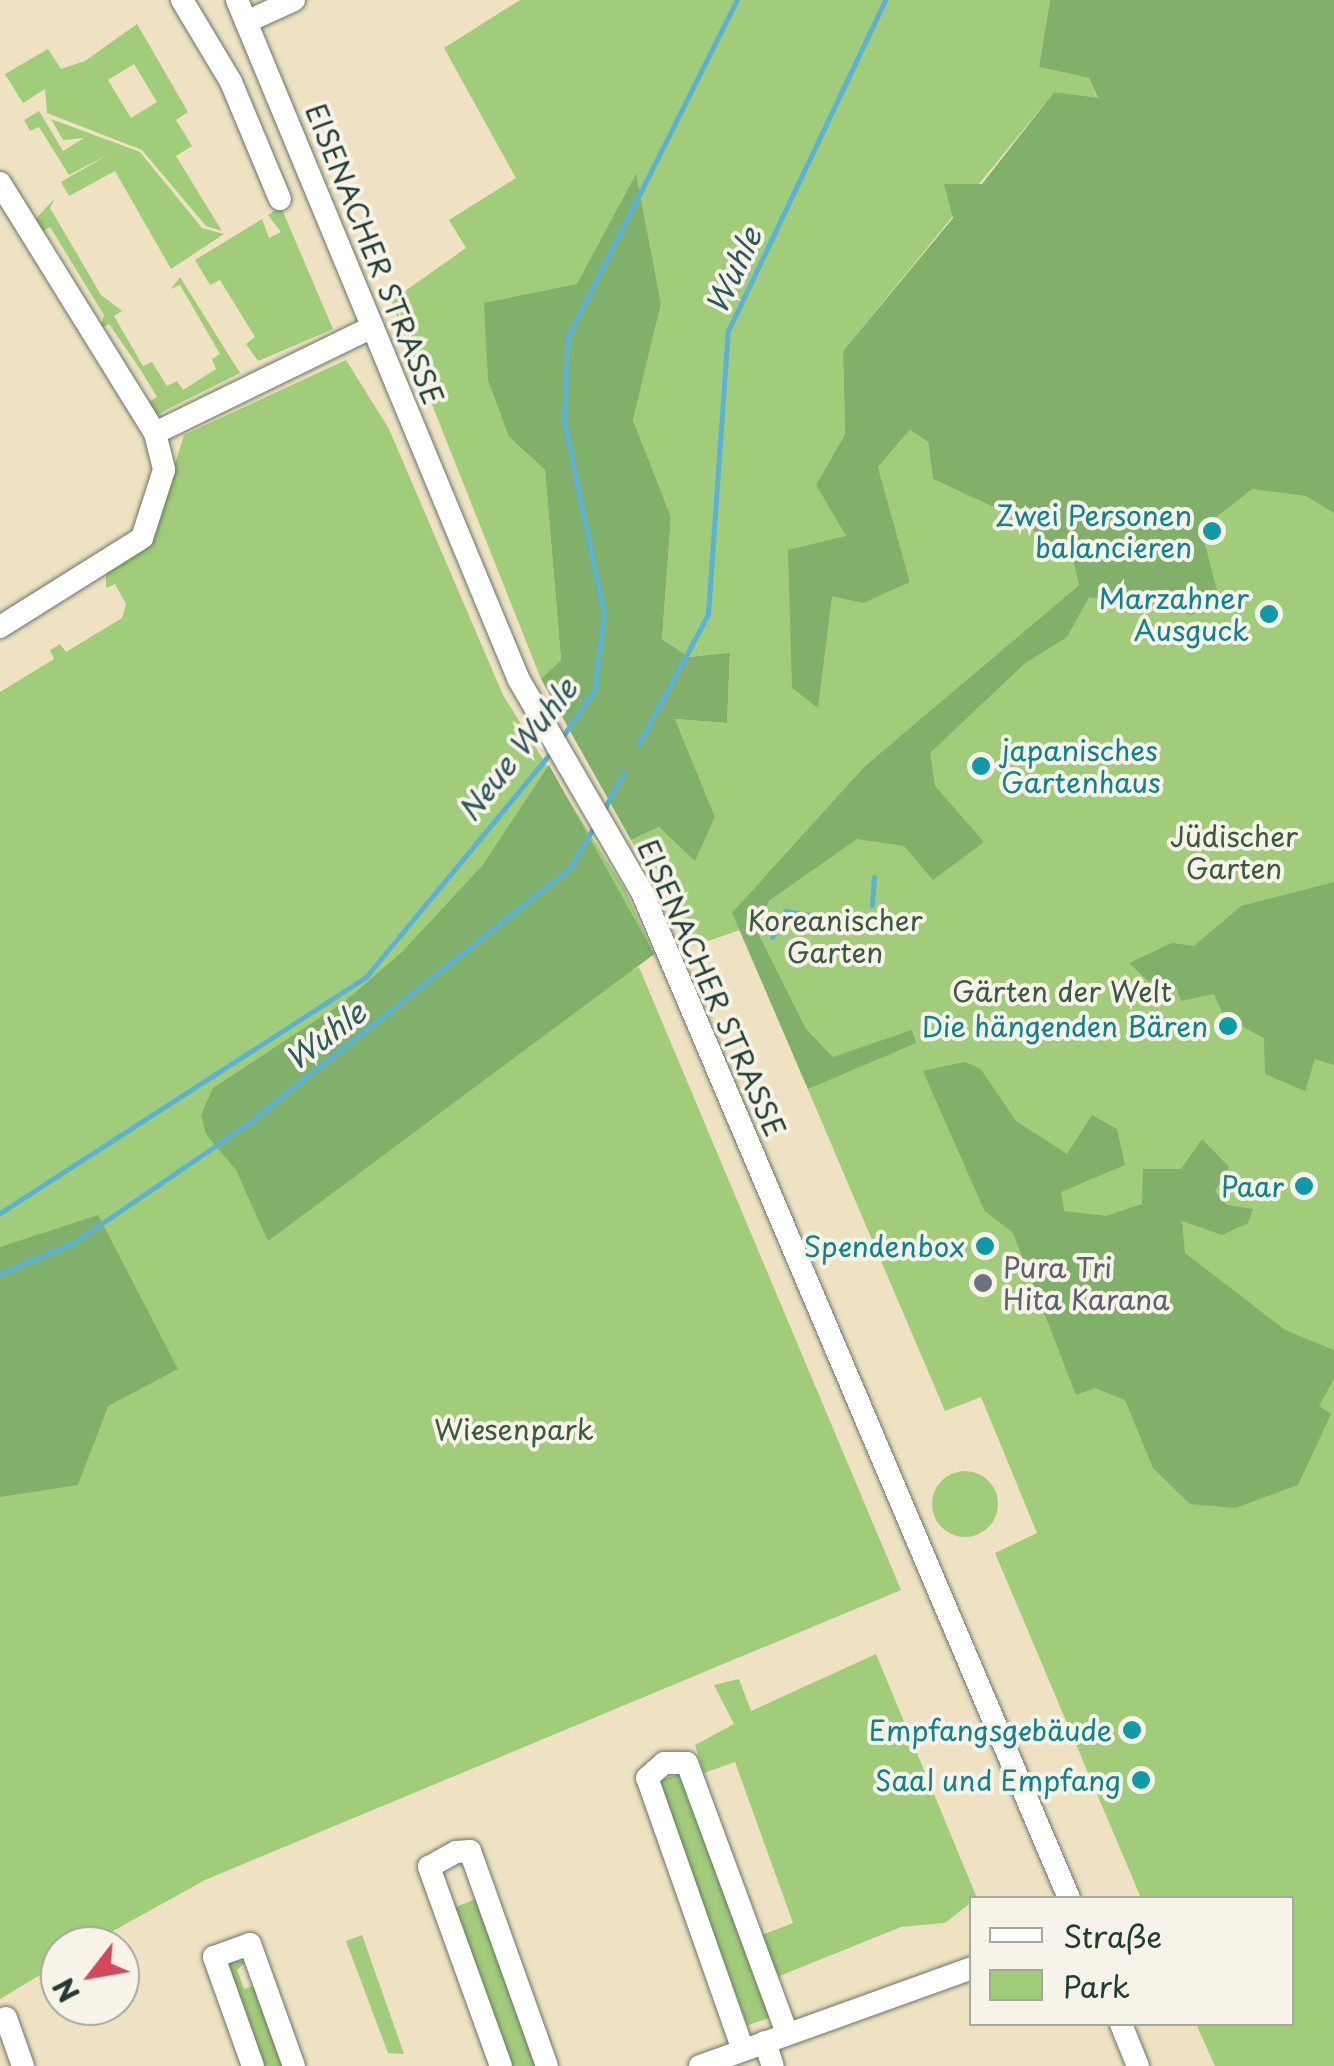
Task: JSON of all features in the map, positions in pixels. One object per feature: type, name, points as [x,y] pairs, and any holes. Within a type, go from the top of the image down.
[{"type":"street","points":[[182,0],[231,82],[280,200]]},
{"type":"street","name":"EISENACHER STRASSE","points":[[237,0],[540,724],[611,838],[658,927],[1068,1896]]},
{"type":"street","points":[[246,22],[294,0]]},
{"type":"street","points":[[0,182],[155,433],[164,470],[142,538],[0,627]]},
{"type":"street","points":[[155,433],[372,327]]},
{"type":"street","points":[[765,2042],[647,1778],[664,1763],[687,1763],[773,2066]]},
{"type":"street","points":[[501,2066],[429,1868],[456,1852],[470,1851],[547,2066]]},
{"type":"street","points":[[253,2066],[214,1957],[250,1944],[294,2066]]},
{"type":"street","points":[[700,2066],[969,1969]]},
{"type":"street","points":[[6,2018],[23,2066]]},
{"type":"street","points":[[1122,2026],[1138,2066]]},
{"type":"green space","name":"Gärten der Welt","points":[[520,0],[1050,0],[1039,67],[1089,78],[1098,99],[1054,92],[843,351],[845,434],[816,485],[847,537],[792,688],[818,707],[831,595],[910,582],[878,467],[910,430],[928,442],[933,479],[1015,517],[1073,560],[1079,585],[866,765],[735,919],[1089,596],[1071,463],[1334,496],[1334,2066],[1215,2066],[1197,2026],[1294,2026],[1294,1896],[1140,1896],[995,1553],[1037,1533],[981,1397],[945,1411],[740,930],[693,946],[631,840],[659,827],[695,860],[715,817],[675,719],[727,723],[730,654],[689,657],[662,639],[671,517],[633,420],[661,304],[635,176],[509,437],[545,470],[561,660],[541,679],[391,301],[466,248],[449,220],[516,178],[444,48]]},
{"type":"green space","points":[[1050,0],[1334,0],[1334,513],[1306,496],[1252,489],[1201,529],[1217,590],[1192,615],[1089,597],[1067,637],[1024,664],[930,753],[935,786],[984,842],[933,880],[904,846],[857,839],[770,900],[754,925],[806,1029],[833,1057],[912,1030],[916,1043],[808,1089],[732,913],[866,765],[1079,585],[1073,560],[1015,517],[933,479],[928,442],[910,430],[878,467],[910,582],[863,603],[832,596],[818,708],[792,688],[788,550],[846,536],[816,485],[845,434],[843,351],[953,218],[944,184],[982,184],[1054,92],[1098,98],[1089,78],[1039,67]]},
{"type":"green space","points":[[137,24],[188,112],[176,120],[192,146],[176,156],[222,231],[206,226],[142,150],[47,113],[45,89],[23,103],[5,74],[48,49],[61,69],[85,61]],"holes":[[[134,64],[157,102],[131,118],[108,80]]]},
{"type":"green space","points":[[39,111],[63,151],[84,138],[63,140],[51,119],[140,152],[202,228],[224,234],[171,269],[115,171],[69,196],[61,182],[109,154],[69,175],[39,127],[30,131],[24,120]]},
{"type":"green space","points":[[636,174],[661,304],[633,420],[671,517],[662,639],[689,657],[730,653],[727,723],[675,719],[715,817],[695,861],[659,827],[631,840],[541,679],[561,660],[545,470],[509,437],[488,380],[484,303],[577,284]]},
{"type":"green space","points":[[55,198],[50,208],[101,295],[122,311],[114,316],[143,366],[152,362],[167,386],[177,381],[183,390],[216,369],[212,359],[220,354],[180,285],[171,289],[180,277],[240,373],[154,416],[146,404],[157,397],[140,369],[109,324],[100,329],[104,315],[50,227],[41,232],[34,221]]},
{"type":"green space","points":[[281,207],[333,329],[258,361],[246,344],[255,337],[220,280],[210,285],[195,260],[262,219],[269,238],[281,232],[268,215]]},
{"type":"green space","name":"Wiesenpark","points":[[346,360],[389,429],[503,695],[625,890],[654,954],[631,972],[639,967],[901,1590],[205,1880],[122,1926],[40,1926],[40,1975],[0,1999],[0,692],[54,659],[50,650],[60,644],[66,652],[122,618],[126,604],[115,584],[106,588],[106,573],[151,540],[184,435]]},
{"type":"green space","points":[[549,765],[654,954],[268,1241],[236,1170],[206,1134],[201,1115],[213,1088],[344,1002],[402,952],[482,866]]},
{"type":"green space","points":[[1334,882],[1334,1065],[1315,1059],[1305,1091],[1265,1074],[1264,1038],[1224,1017],[1214,994],[1181,1001],[1176,987],[1148,981],[1129,963],[1172,943],[1194,946],[1241,906]]},
{"type":"green space","points":[[964,1062],[980,1068],[1016,1121],[1067,1154],[1092,1115],[1117,1129],[1125,1165],[1061,1192],[1064,1211],[1106,1216],[1142,1204],[1143,1169],[1181,1169],[1202,1139],[1229,1167],[1215,1191],[1227,1205],[1253,1209],[1248,1223],[1222,1235],[1182,1221],[1185,1253],[1285,1330],[1334,1350],[1334,1379],[1319,1406],[1331,1414],[1298,1485],[1235,1508],[1190,1504],[1153,1468],[1125,1400],[1095,1388],[1076,1395],[1013,1233],[984,1210],[923,1071]]},
{"type":"green space","points":[[98,1215],[178,1369],[108,1406],[78,1485],[0,1497],[0,1247]]},
{"type":"green space","points":[[965,1471],[988,1481],[998,1504],[988,1527],[965,1537],[942,1527],[932,1504],[942,1481]]},
{"type":"green space","points":[[876,1654],[976,1896],[969,1896],[969,1904],[945,1923],[901,1927],[777,1977],[762,1935],[793,1923],[735,1762],[704,1773],[695,1745],[734,1724],[714,1685],[739,1679],[751,1711]]},
{"type":"green space","points":[[681,1773],[770,2017],[747,2026],[658,1781]]},
{"type":"green space","points":[[476,1899],[538,2066],[509,2066],[453,1908]]},
{"type":"green space","points":[[362,1935],[404,2054],[388,2053],[346,1941]]},
{"type":"green space","points":[[228,1961],[247,1961],[237,1970],[244,1989],[257,1985],[286,2066],[259,2066]]},
{"type":"waterway","name":"Neue Wuhle","points":[[561,739],[595,689],[604,614],[564,421],[568,337],[737,0]]},
{"type":"waterway","name":"Wuhle","points":[[639,744],[708,614],[728,331],[885,0]]},
{"type":"waterway","name":"Neue Wuhle","points":[[0,1213],[365,978],[551,752]]},
{"type":"waterway","name":"Wuhle","points":[[603,811],[624,773]]},
{"type":"waterway","name":"Wuhle","points":[[0,1274],[73,1243],[246,1125],[570,868],[595,825]]},
{"type":"waterway","points":[[872,905],[874,877]]},
{"type":"waterway","points":[[772,937],[786,911],[813,916]]},
{"type":"place","name":"Zwei Personen balancieren","points":[[1212,531]]},
{"type":"place","name":"Marzahner Ausguck","points":[[1269,614]]},
{"type":"place","name":"japanisches Gartenhaus","points":[[981,766]]},
{"type":"place","name":"Die hängenden Bären","points":[[1228,1026]]},
{"type":"place","name":"Paar","points":[[1304,1186]]},
{"type":"place","name":"Spendenbox","points":[[985,1246]]},
{"type":"place","name":"Pura Tri Hita Karana","points":[[983,1283]]},
{"type":"place","name":"Empfangsgebäude","points":[[1132,1730]]},
{"type":"place","name":"Saal und Empfang","points":[[1141,1780]]},
{"type":"park label","name":"Jüdischer Garten","points":[[1234,852]]},
{"type":"park label","name":"Koreanischer Garten","points":[[835,936]]}]
